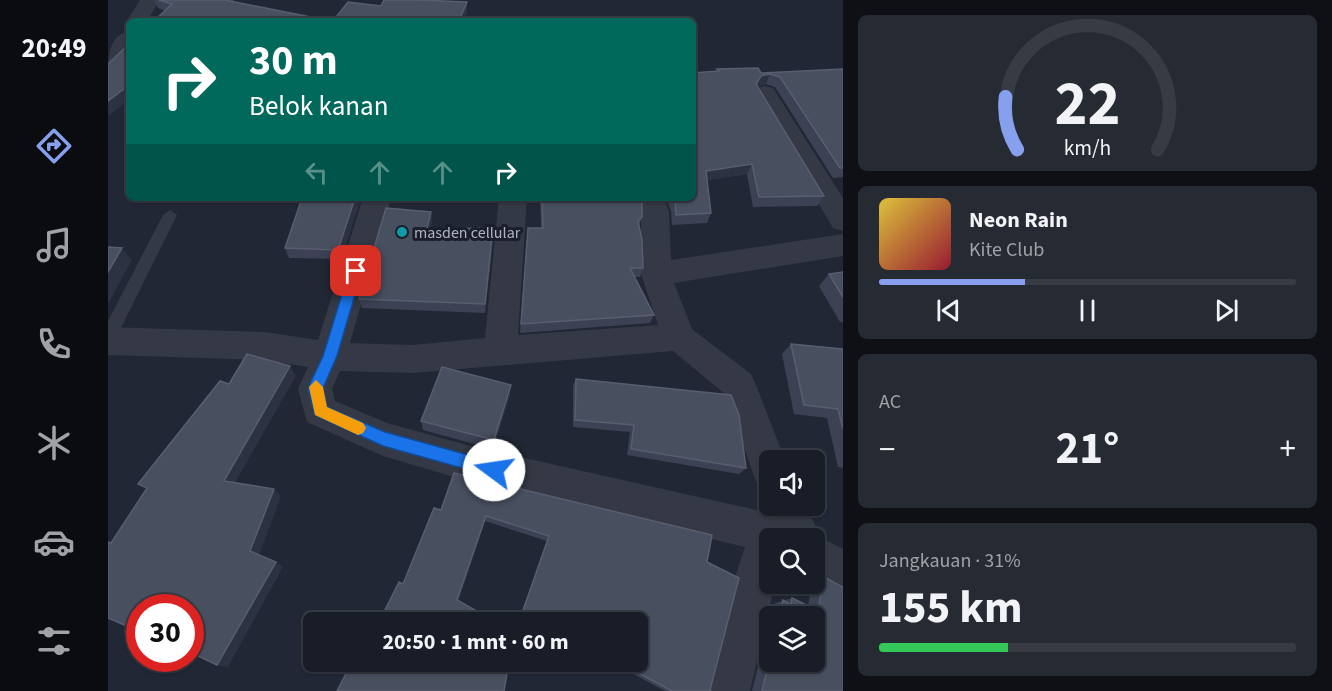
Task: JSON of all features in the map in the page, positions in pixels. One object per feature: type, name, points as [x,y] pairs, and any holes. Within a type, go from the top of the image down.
[{"type":"street","points":[[139,18],[150,0]]},
{"type":"street","points":[[108,64],[126,41]]},
{"type":"street","points":[[765,93],[843,220]]},
{"type":"street","points":[[375,201],[330,356],[315,388],[320,411],[383,439],[471,464],[759,508]]},
{"type":"street","points":[[500,350],[513,201]]},
{"type":"street","points":[[651,201],[655,212],[656,274],[679,337],[739,385],[761,450]]},
{"type":"street","points":[[656,274],[843,245]]},
{"type":"street","points":[[108,339],[265,345],[330,356],[412,359],[679,337]]},
{"type":"street","points":[[727,691],[780,516]]},
{"type":"street","points":[[825,562],[843,573]]},
{"type":"lane","points":[[108,339],[170,215]]},
{"type":"building","points":[[159,0],[225,0],[316,18],[157,18],[172,4]]},
{"type":"building","points":[[384,0],[467,2],[460,18],[335,18],[348,2],[381,6]]},
{"type":"building","points":[[126,47],[126,87],[108,101],[108,64]]},
{"type":"building","points":[[758,68],[761,73],[843,69],[843,168],[840,168],[780,77],[770,74],[761,76],[756,84],[824,196],[759,197],[752,164],[706,171],[711,213],[676,215],[675,201],[696,201],[696,73],[719,71],[717,69]]},
{"type":"building","points":[[301,201],[354,201],[338,250],[285,248]]},
{"type":"building","points":[[542,201],[641,201],[642,217],[638,221],[642,240],[643,268],[630,268],[654,315],[521,324],[528,228],[543,228]]},
{"type":"building","points":[[386,208],[431,212],[427,229],[493,228],[485,304],[359,299]]},
{"type":"building","points":[[108,247],[122,248],[108,272]]},
{"type":"building","points":[[843,272],[843,297],[829,274]]},
{"type":"building","points":[[791,344],[843,349],[843,429],[838,409],[804,405]]},
{"type":"building","points":[[247,354],[290,366],[224,481],[274,489],[250,551],[276,562],[217,665],[204,659],[204,594],[126,594],[126,626],[108,618],[108,542],[111,543],[147,488],[138,484],[220,381],[229,384]]},
{"type":"building","points":[[442,367],[511,385],[494,440],[421,421]]},
{"type":"building","points":[[576,379],[731,395],[739,415],[746,468],[631,449],[634,425],[575,420]]},
{"type":"building","points":[[454,473],[712,535],[707,562],[739,578],[711,691],[672,691],[637,672],[648,672],[648,612],[522,612],[549,536],[486,516],[457,600],[478,612],[384,612],[399,582],[403,584],[434,508],[441,510]]},
{"type":"building","points":[[825,578],[843,587],[843,691],[762,691],[766,672],[825,672],[825,606],[819,606],[821,594],[825,594]]},
{"type":"building","points":[[792,598],[808,606],[782,606],[783,600],[791,605]]},
{"type":"building","points":[[347,672],[507,672],[504,691],[337,691]]},
{"type":"slow traffic","points":[[316,387],[320,411],[358,428]]},
{"type":"place","name":"masden cellular","points":[[402,232]]},
{"type":"route","points":[[356,271],[330,356],[315,388],[320,411],[383,439],[494,470]]}]
